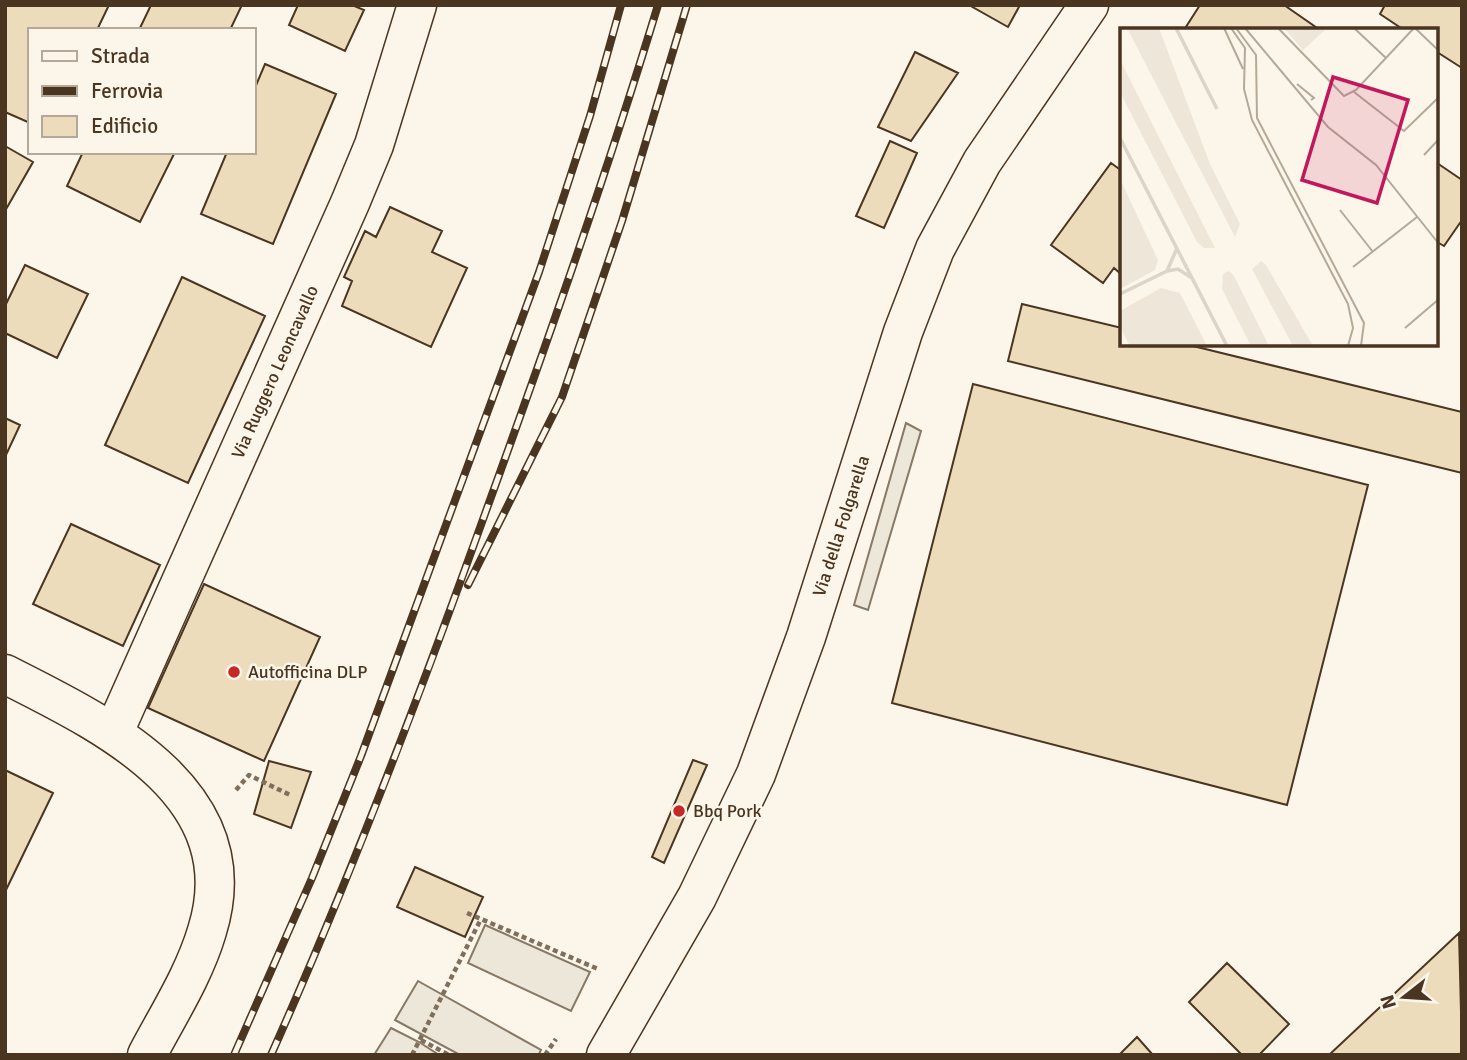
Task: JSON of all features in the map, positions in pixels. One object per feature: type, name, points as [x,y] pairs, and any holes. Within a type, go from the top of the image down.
[{"type":"street","name":"Via Ruggero Leoncavallo","points":[[114,732],[350,203],[374,145],[417,5]]},
{"type":"street","name":"Via della Folgarella","points":[[606,1055],[697,897],[757,774],[806,637],[903,332],[936,249],[982,162],[1089,5]]},
{"type":"street","points":[[5,674],[114,732],[174,783],[204,829],[214,876],[208,928],[189,975],[147,1055]]},
{"type":"path","points":[[467,913],[604,972]]},
{"type":"path","points":[[412,1055],[481,919]]},
{"type":"path","points":[[421,1040],[449,1055]]},
{"type":"shaded area","points":[[906,423],[921,431],[868,610],[854,605]]},
{"type":"shaded area","points":[[485,925],[590,972],[571,1011],[468,963]]},
{"type":"shaded area","points":[[418,981],[541,1050],[539,1054],[460,1055],[395,1020]]},
{"type":"shaded area","points":[[391,1028],[419,1042],[439,1055],[374,1055]]},
{"type":"building","points":[[5,5],[109,5],[98,28],[28,28],[28,122],[5,112]]},
{"type":"building","points":[[151,5],[241,7],[231,28],[140,28]]},
{"type":"building","points":[[298,5],[352,5],[364,10],[345,51],[289,25]]},
{"type":"building","points":[[969,5],[1020,5],[1008,27]]},
{"type":"building","points":[[1200,5],[1284,5],[1317,28],[1185,28]]},
{"type":"building","points":[[1385,5],[1462,5],[1462,68],[1439,53],[1439,28],[1401,28],[1380,14]]},
{"type":"building","points":[[915,52],[958,73],[911,141],[878,127]]},
{"type":"building","points":[[265,64],[336,94],[273,244],[201,214],[226,154],[256,154],[256,85]]},
{"type":"building","points":[[890,141],[917,153],[884,228],[856,216]]},
{"type":"building","points":[[5,146],[33,162],[5,211]]},
{"type":"building","points":[[82,154],[174,154],[140,222],[67,186]]},
{"type":"building","points":[[1111,163],[1120,170],[1120,273],[1114,268],[1103,283],[1051,245]]},
{"type":"building","points":[[1439,164],[1462,180],[1462,220],[1444,246],[1439,243]]},
{"type":"building","points":[[390,207],[442,231],[432,252],[467,268],[431,347],[342,306],[352,281],[344,277],[365,231],[376,237]]},
{"type":"building","points":[[25,265],[88,294],[57,358],[5,333],[5,306]]},
{"type":"building","points":[[182,277],[265,316],[188,483],[105,445]]},
{"type":"building","points":[[1022,304],[1120,328],[1120,346],[1193,346],[1462,412],[1462,473],[1008,361]]},
{"type":"building","points":[[973,384],[1368,485],[1287,805],[892,703]]},
{"type":"building","points":[[5,418],[20,425],[5,457]]},
{"type":"building","points":[[71,524],[160,565],[123,646],[33,604]]},
{"type":"building","name":"Autofficina DLP","points":[[204,584],[320,637],[264,761],[148,708]]},
{"type":"building","name":"Bbq Pork","points":[[693,760],[707,765],[664,863],[652,857]]},
{"type":"building","points":[[269,761],[311,772],[291,828],[254,814]]},
{"type":"building","points":[[5,770],[53,793],[5,892]]},
{"type":"building","points":[[415,867],[483,897],[465,937],[397,907]]},
{"type":"building","points":[[1459,933],[1462,1052],[1459,1055],[1329,1055]]},
{"type":"building","points":[[1227,963],[1289,1024],[1259,1055],[1242,1055],[1189,1002]]},
{"type":"building","points":[[1137,1037],[1153,1055],[1119,1055]]},
{"type":"railway","points":[[234,1055],[312,878],[361,756],[539,272],[590,116],[621,5]]},
{"type":"railway","points":[[271,1055],[357,853],[461,580],[575,259],[658,5]]},
{"type":"railway","points":[[468,585],[562,397],[622,221],[687,5]]},
{"type":"place","name":"Autofficina DLP","points":[[234,672]]},
{"type":"place","name":"Bbq Pork","points":[[679,811]]}]
